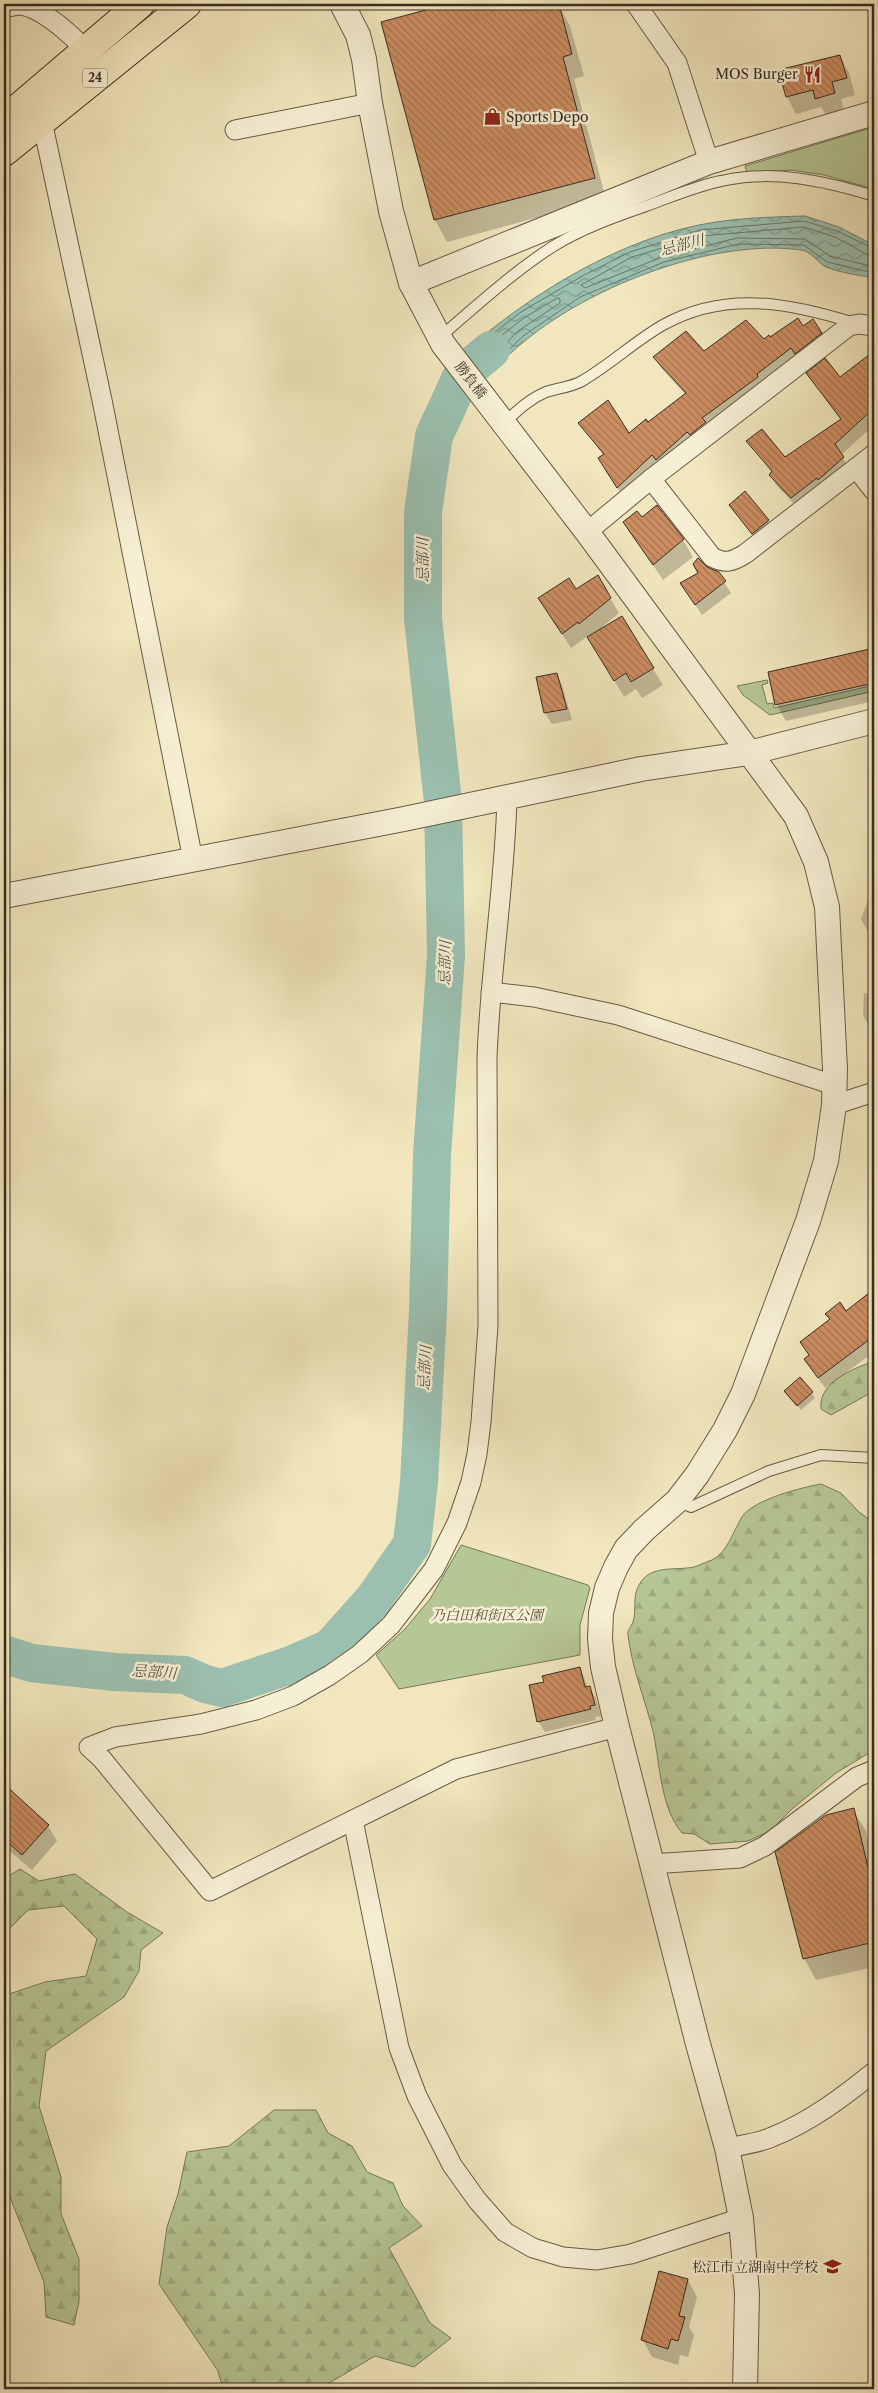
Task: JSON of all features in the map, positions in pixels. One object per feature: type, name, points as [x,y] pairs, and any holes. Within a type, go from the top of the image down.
[{"type":"main road","name":"24","points":[[4,120],[140,4]]},
{"type":"main road","name":"24","points":[[4,152],[187,4]]},
{"type":"street","name":"勝負橋","points":[[342,4],[358,35],[364,59],[370,103],[391,211],[411,283],[441,341],[587,532],[796,816],[816,862],[827,907],[834,1095],[826,1160],[808,1221],[747,1385],[725,1430],[697,1475],[677,1501],[644,1530],[626,1550],[607,1588],[602,1613],[600,1639],[617,1727],[698,2044],[727,2148],[741,2218],[747,2294],[745,2389]]},
{"type":"street","points":[[636,4],[677,63],[709,162]]},
{"type":"street","points":[[4,8],[20,5],[39,12],[73,36],[85,50]]},
{"type":"street","points":[[235,130],[370,103]]},
{"type":"street","points":[[411,283],[709,162],[874,113]]},
{"type":"street","points":[[42,121],[102,400],[193,860]]},
{"type":"street","points":[[587,532],[651,479],[849,326],[867,325]]},
{"type":"street","points":[[651,479],[712,557],[726,562],[735,561],[874,454]]},
{"type":"street","points":[[856,468],[874,492]]},
{"type":"street","points":[[4,896],[404,819],[641,769],[750,753],[874,721]]},
{"type":"street","points":[[503,798],[506,835],[491,992],[487,1067],[488,1326],[477,1454],[471,1482],[457,1523],[434,1568],[391,1625],[366,1649],[330,1675],[293,1696],[256,1710],[201,1724],[116,1737],[89,1747],[102,1759],[210,1891],[469,1764],[617,1727]]},
{"type":"street","points":[[491,992],[562,1002],[618,1015],[834,1095],[874,1092]]},
{"type":"street","points":[[652,1864],[740,1858],[765,1846],[856,1778],[874,1770]]},
{"type":"street","points":[[353,1820],[399,2048],[417,2096],[452,2165],[477,2200],[505,2232],[533,2248],[563,2257],[597,2260],[631,2254],[741,2218]]},
{"type":"street","points":[[727,2148],[771,2138],[802,2122],[847,2094],[874,2072]]},
{"type":"lane","points":[[441,341],[527,265],[554,246],[576,234],[615,218],[694,189],[722,180],[795,177],[874,196]]},
{"type":"lane","points":[[501,420],[524,404],[545,393],[581,382],[662,325],[703,308],[725,303],[776,304],[867,325]]},
{"type":"lane","points":[[677,1501],[691,1507],[769,1470],[821,1456],[874,1458]]},
{"type":"green space","points":[[874,127],[874,189],[824,175],[791,170],[747,173],[745,166]]},
{"type":"green space","points":[[767,680],[768,683],[762,685],[767,704],[773,703],[774,708],[874,685],[874,691],[770,715],[743,695],[737,686]]},
{"type":"green space","points":[[874,1361],[874,1391],[831,1415],[821,1409],[825,1391],[831,1384],[856,1368]]},
{"type":"green space","points":[[821,1484],[841,1493],[859,1512],[874,1523],[874,1750],[836,1773],[793,1808],[770,1831],[748,1841],[710,1844],[694,1834],[682,1833],[669,1811],[665,1798],[653,1731],[636,1672],[628,1635],[634,1617],[637,1590],[644,1578],[656,1571],[694,1567],[718,1556],[726,1547],[742,1517],[756,1505],[791,1491]]},
{"type":"green space","name":"乃白田和街区公園","points":[[461,1545],[588,1585],[590,1588],[580,1625],[580,1655],[399,1689],[376,1655],[405,1629],[430,1599]]},
{"type":"green space","points":[[20,1869],[39,1881],[75,1874],[127,1912],[163,1933],[141,1950],[139,1971],[124,1997],[46,2051],[39,2106],[61,2177],[61,2214],[79,2259],[79,2301],[74,2325],[46,2317],[44,2282],[7,2190],[4,2173],[4,2058],[9,2027],[9,1994],[45,1982],[86,1976],[97,1939],[64,1906],[28,1910],[4,1934],[4,1879]]},
{"type":"green space","points":[[274,2110],[316,2110],[328,2133],[352,2146],[367,2172],[393,2183],[403,2206],[422,2226],[389,2248],[430,2323],[451,2338],[414,2367],[375,2356],[319,2389],[223,2389],[218,2371],[159,2284],[167,2227],[178,2194],[187,2152],[229,2146]]},
{"type":"water","points":[[805,216],[839,227],[874,245],[874,278],[826,267],[801,250],[767,248],[731,251],[656,270],[620,284],[585,301],[526,340],[510,354],[469,401],[444,370],[499,323],[530,301],[595,262],[629,247],[664,234],[699,225],[752,218]]},
{"type":"pier","points":[[468,343],[494,374],[473,400],[445,365]]},
{"type":"building","name":"Sports Depo","points":[[448,4],[559,4],[572,54],[563,57],[595,178],[434,220],[381,22]]},
{"type":"building","name":"MOS Burger","points":[[840,55],[847,78],[832,82],[835,93],[815,99],[813,90],[786,97],[778,70]]},
{"type":"building","points":[[798,318],[803,326],[813,319],[822,333],[795,354],[791,348],[757,374],[758,377],[702,418],[706,422],[690,435],[687,432],[656,460],[652,455],[617,488],[598,458],[604,454],[578,423],[608,400],[629,433],[646,419],[648,422],[686,393],[653,357],[686,331],[704,351],[746,320],[764,339]]},
{"type":"building","points":[[874,351],[874,408],[835,444],[844,457],[818,480],[817,478],[791,498],[769,475],[772,471],[746,441],[762,429],[785,457],[841,419],[806,373],[825,358],[840,377]]},
{"type":"building","points":[[745,491],[769,520],[752,534],[729,505]]},
{"type":"building","points":[[657,505],[684,539],[653,565],[623,522],[637,511],[642,517]]},
{"type":"building","points":[[698,558],[707,567],[719,572],[726,581],[695,605],[680,583],[698,573],[693,564]]},
{"type":"building","points":[[598,575],[611,598],[579,624],[578,622],[562,634],[538,598],[569,578],[576,589]]},
{"type":"building","points":[[622,616],[654,668],[631,682],[626,673],[614,681],[587,637]]},
{"type":"building","points":[[874,648],[874,683],[775,705],[768,672]]},
{"type":"building","points":[[557,673],[567,709],[544,713],[536,677]]},
{"type":"building","points":[[874,1289],[874,1336],[818,1378],[804,1359],[809,1355],[800,1342],[830,1319],[825,1314],[840,1302],[846,1311]]},
{"type":"building","points":[[800,1377],[813,1392],[797,1406],[784,1391]]},
{"type":"building","points":[[580,1667],[585,1687],[590,1686],[595,1705],[590,1706],[591,1709],[537,1722],[529,1685],[544,1682],[542,1676]]},
{"type":"building","points":[[4,1784],[49,1825],[22,1855],[4,1839]]},
{"type":"building","points":[[854,1808],[874,1893],[874,1942],[803,1959],[775,1852],[826,1815]]},
{"type":"building","points":[[659,2271],[688,2279],[679,2316],[685,2317],[678,2341],[671,2339],[668,2349],[641,2340]]},
{"type":"waterway","name":"忌部川","points":[[4,1654],[31,1663],[114,1672],[185,1675],[205,1684],[222,1688],[291,1665],[330,1648],[373,1600],[412,1544],[419,1482],[428,1311],[432,1155],[446,955],[443,802],[423,619],[423,512],[434,436],[463,373],[491,350]]},
{"type":"place","name":"MOS Burger","points":[[812,74]]},
{"type":"place","name":"Sports Depo","points":[[492,117]]},
{"type":"place","name":"松江市立湖南中学校","points":[[832,2267]]}]
